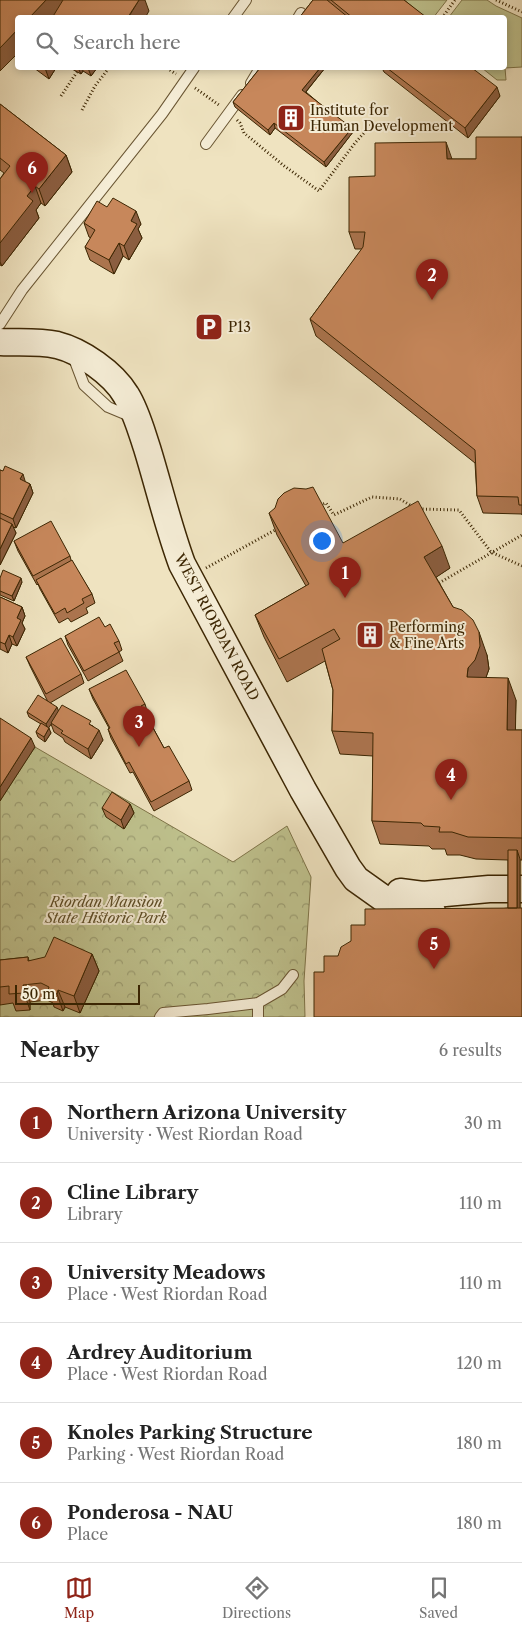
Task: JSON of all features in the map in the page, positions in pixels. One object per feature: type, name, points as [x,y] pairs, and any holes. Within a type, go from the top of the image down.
[{"type":"street","name":"WEST RIORDAN ROAD","points":[[0,342],[39,342],[72,350],[93,362],[126,393],[138,419],[182,564],[303,790],[356,879],[401,911],[461,912],[499,908],[522,908]]},
{"type":"street","points":[[369,889],[424,895],[489,889],[522,889]]},
{"type":"lane","points":[[234,15],[246,0]]},
{"type":"lane","points":[[0,324],[22,290],[162,114],[192,70]]},
{"type":"lane","points":[[206,144],[259,70]]},
{"type":"lane","points":[[160,1017],[163,1013],[258,1003],[282,989],[292,975]]},
{"type":"lane","points":[[258,1003],[258,1017]]},
{"type":"path","points":[[444,15],[455,0]]},
{"type":"path","points":[[496,0],[522,12]]},
{"type":"path","points":[[82,110],[95,86],[107,70]]},
{"type":"path","points":[[170,70],[229,113],[240,123],[244,133],[284,166],[319,191],[371,125]]},
{"type":"path","points":[[61,96],[76,72]]},
{"type":"path","points":[[317,507],[326,502],[334,515],[372,497],[400,499],[420,510],[459,510],[491,552],[522,566]]},
{"type":"path","points":[[201,570],[284,525]]},
{"type":"path","points":[[439,582],[522,535]]},
{"type":"green space","points":[[402,0],[447,0],[435,15],[421,15]]},
{"type":"green space","points":[[462,0],[487,0],[522,18],[522,67],[507,68],[507,15],[451,15]]},
{"type":"green space","points":[[484,70],[505,70],[506,80],[497,80]]},
{"type":"green space","name":"Riordan Mansion State Historic Park","points":[[35,747],[233,862],[287,826],[311,877],[304,981],[305,1017],[0,1017],[0,801]]},
{"type":"building","points":[[0,0],[46,0],[32,15],[15,15],[15,32],[0,48]]},
{"type":"building","points":[[63,0],[139,0],[129,15],[54,15]]},
{"type":"building","points":[[313,0],[327,0],[345,15],[301,15]]},
{"type":"building","points":[[331,0],[404,0],[423,15],[349,15]]},
{"type":"building","name":"Institute for Human Development","points":[[258,70],[318,70],[302,90],[352,128],[324,162],[274,123],[268,130],[233,102]]},
{"type":"building","points":[[390,70],[475,70],[497,87],[465,128]]},
{"type":"building","points":[[0,104],[66,155],[39,189],[35,186],[27,196],[33,201],[0,243],[0,179],[10,166],[0,158]]},
{"type":"building","points":[[476,137],[522,137],[522,505],[519,505],[518,497],[477,496],[475,450],[310,319],[363,247],[365,232],[349,232],[349,177],[375,176],[375,143],[446,142],[447,159],[476,159]]},
{"type":"building","points":[[113,198],[136,211],[131,221],[137,224],[124,246],[119,243],[109,260],[85,247],[95,230],[84,223],[97,201],[107,207]]},
{"type":"building","points":[[5,466],[23,474],[20,479],[30,484],[13,519],[0,513],[0,470],[3,471]]},
{"type":"building","name":"Performing & Fine Arts","points":[[313,487],[343,543],[418,501],[442,546],[424,557],[453,607],[462,610],[473,620],[479,632],[480,646],[475,660],[468,668],[467,677],[508,678],[507,730],[522,730],[522,838],[468,837],[452,832],[439,832],[440,827],[424,826],[421,823],[372,821],[373,733],[332,731],[333,690],[322,649],[340,639],[334,629],[279,659],[255,615],[309,584],[269,513],[275,508],[278,499],[284,493],[294,488],[306,489]]},
{"type":"building","points":[[0,518],[12,524],[0,549]]},
{"type":"building","points":[[51,521],[70,556],[33,576],[14,541]]},
{"type":"building","points":[[72,560],[92,594],[82,599],[84,603],[67,613],[65,608],[55,614],[36,580]]},
{"type":"building","points":[[3,570],[21,578],[12,596],[0,591],[0,578]]},
{"type":"building","points":[[0,597],[22,607],[17,618],[21,620],[13,637],[9,635],[5,644],[0,642]]},
{"type":"building","points":[[99,617],[105,627],[110,624],[119,641],[114,643],[119,652],[84,671],[65,636]]},
{"type":"building","points":[[61,638],[81,674],[46,694],[26,657]]},
{"type":"building","points":[[126,670],[145,704],[141,706],[164,748],[169,746],[189,781],[151,802],[129,762],[126,764],[108,729],[110,728],[89,689]]},
{"type":"building","points":[[38,695],[57,707],[46,724],[27,712]]},
{"type":"building","points":[[62,705],[91,721],[89,724],[99,730],[88,749],[61,733],[63,731],[51,723]]},
{"type":"building","points":[[0,718],[31,738],[0,787]]},
{"type":"building","points":[[41,723],[49,728],[44,737],[36,732]]},
{"type":"building","points":[[112,792],[130,804],[121,820],[102,808]]},
{"type":"building","points":[[508,850],[517,850],[517,908],[508,908]]},
{"type":"building","points":[[522,908],[522,1017],[314,1017],[314,972],[324,972],[324,956],[338,956],[341,947],[351,941],[351,925],[365,925],[365,909]]},
{"type":"building","points":[[54,937],[92,954],[74,996],[58,990],[57,994],[48,990],[49,987],[41,983],[23,985],[24,993],[9,994],[9,986],[0,987],[0,960],[28,957],[28,961],[45,957]]},
{"type":"place","name":"Institute for Human Development","points":[[291,118]]},
{"type":"place","name":"Ponderosa - NAU","points":[[32,193]]},
{"type":"place","name":"Cline Library","points":[[432,300]]},
{"type":"place","name":"P13","points":[[209,327]]},
{"type":"place","name":"Northern Arizona University","points":[[345,598]]},
{"type":"place","name":"Performing & Fine Arts","points":[[370,635]]},
{"type":"place","name":"University Meadows","points":[[139,747]]},
{"type":"place","name":"Ardrey Auditorium","points":[[451,800]]},
{"type":"place","name":"Knoles Parking Structure","points":[[434,969]]}]
